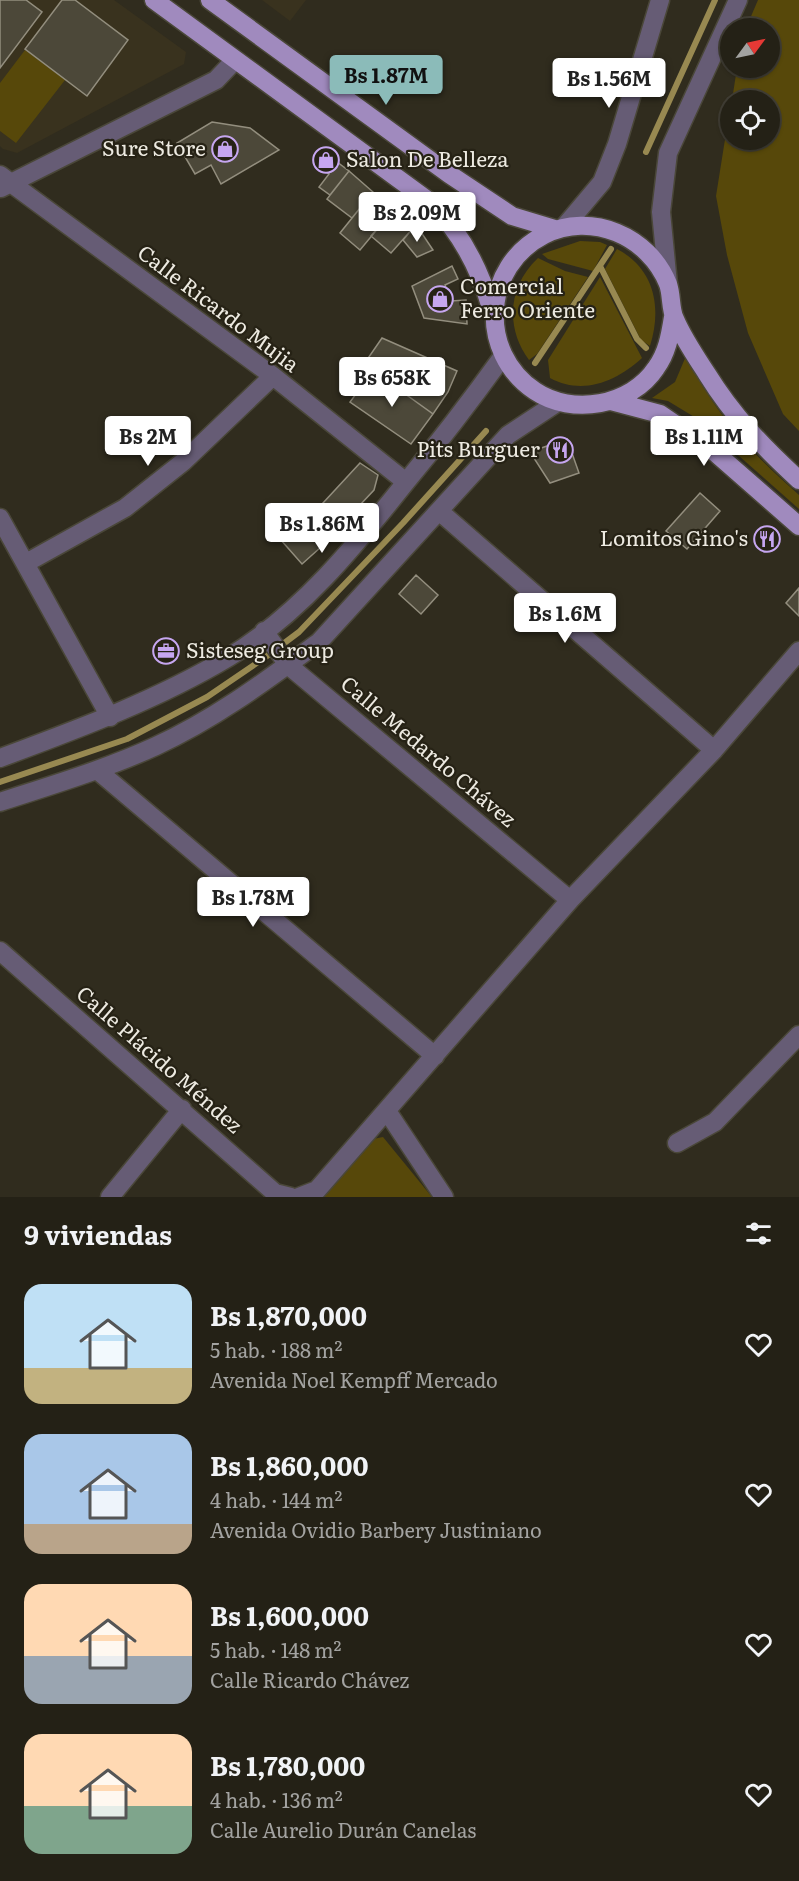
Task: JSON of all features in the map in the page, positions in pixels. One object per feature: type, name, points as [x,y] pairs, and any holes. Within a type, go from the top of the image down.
[{"type":"main road","points":[[154,0],[438,209],[474,259],[493,314],[495,335],[502,356],[516,376],[536,392],[558,402],[585,406],[611,401],[636,389],[656,369],[669,345],[673,317],[668,284],[658,265],[644,249],[608,228],[587,225],[560,228],[530,242],[511,261],[498,286],[493,314]]},
{"type":"main road","points":[[210,0],[449,174],[512,216],[560,228]]},
{"type":"main road","points":[[673,317],[707,375],[741,425],[799,480]]},
{"type":"main road","points":[[611,401],[660,414],[710,448],[799,526]]},
{"type":"street","points":[[668,284],[661,212],[668,153],[738,0]]},
{"type":"street","points":[[560,228],[602,182],[617,144],[658,3]]},
{"type":"street","points":[[4,182],[216,80],[235,60]]},
{"type":"street","name":"Calle Ricardo Mujia","points":[[4,182],[273,376],[406,482]]},
{"type":"street","points":[[0,802],[97,770],[158,745],[225,709],[276,648],[311,592],[363,537],[459,417],[502,356]]},
{"type":"street","points":[[26,563],[125,508],[183,462],[273,376]]},
{"type":"street","points":[[0,758],[110,717],[230,657],[319,642],[508,435],[558,402]]},
{"type":"street","points":[[439,511],[714,750]]},
{"type":"street","points":[[0,518],[110,717]]},
{"type":"street","name":"Calle Medardo Chávez","points":[[276,648],[570,900]]},
{"type":"street","points":[[299,1197],[317,1190],[570,900],[714,750],[799,651]]},
{"type":"street","points":[[97,770],[435,1056]]},
{"type":"street","name":"Calle Plácido Méndez","points":[[0,951],[275,1193],[291,1197]]},
{"type":"street","points":[[677,1143],[715,1122],[799,1035]]},
{"type":"street","points":[[110,1197],[182,1109]]},
{"type":"street","points":[[387,1111],[444,1197]]},
{"type":"shaded area","points":[[0,0],[114,0],[186,52],[184,64],[17,153],[3,149],[0,146]]},
{"type":"shaded area","points":[[262,0],[306,0],[290,21]]},
{"type":"shaded area","points":[[758,0],[799,0],[799,431],[783,414],[748,333],[727,255],[716,196],[723,150],[780,150],[780,90],[734,90],[735,78],[780,78],[780,18],[750,18]]},
{"type":"shaded area","points":[[25,50],[65,80],[16,143],[0,131],[0,83]]},
{"type":"shaded area","points":[[580,241],[600,242],[607,245],[593,271],[548,259],[542,254]]},
{"type":"shaded area","points":[[617,249],[640,267],[652,291],[655,318],[650,346],[641,340],[605,269]]},
{"type":"shaded area","points":[[538,258],[565,271],[588,277],[537,354],[529,360],[516,334],[513,308],[521,281]]},
{"type":"shaded area","points":[[600,277],[642,358],[611,379],[587,386],[575,386],[550,378],[548,360]]},
{"type":"shaded area","points":[[686,356],[710,397],[735,431],[749,448],[799,495],[799,509],[696,418],[668,401],[652,398],[675,382]]},
{"type":"shaded area","points":[[383,1137],[432,1197],[322,1197],[373,1139]]},
{"type":"building","points":[[0,0],[26,0],[42,12],[0,68]]},
{"type":"building","points":[[62,0],[75,0],[128,40],[87,96],[25,49]]},
{"type":"building","points":[[212,122],[250,128],[279,150],[221,184],[211,165],[195,174],[177,143]]},
{"type":"building","points":[[325,153],[349,171],[330,195],[319,187],[329,174],[316,165]]},
{"type":"building","points":[[349,171],[373,192],[352,218],[327,199]]},
{"type":"building","points":[[373,192],[394,209],[360,250],[340,233]]},
{"type":"building","points":[[394,209],[414,227],[391,253],[371,236]]},
{"type":"building","points":[[414,227],[421,232],[433,250],[417,257],[403,240]]},
{"type":"building","points":[[452,266],[458,279],[445,285],[451,301],[466,300],[467,324],[424,318],[412,286]]},
{"type":"building","points":[[382,338],[457,371],[448,392],[433,414],[364,364]]},
{"type":"building","points":[[373,371],[433,414],[411,444],[350,402]]},
{"type":"building","points":[[567,439],[579,473],[550,483],[530,452]]},
{"type":"building","points":[[360,463],[378,475],[374,490],[344,522],[323,503]]},
{"type":"building","points":[[700,493],[720,511],[687,549],[666,531]]},
{"type":"building","points":[[286,506],[321,547],[302,564],[266,523]]},
{"type":"building","points":[[416,575],[438,595],[421,614],[399,594]]},
{"type":"building","points":[[799,588],[799,616],[786,603]]},
{"type":"waterway","points":[[646,152],[715,0]]},
{"type":"waterway","points":[[535,363],[611,249]]},
{"type":"waterway","points":[[600,266],[637,339],[646,348]]},
{"type":"waterway","points":[[0,782],[127,739],[207,697],[267,656],[299,632],[403,523],[486,431]]},
{"type":"place","name":"Sure Store","points":[[225,149]]},
{"type":"place","name":"Salon De Belleza","points":[[326,160]]},
{"type":"place","name":"Comercial Ferro Oriente","points":[[440,299]]},
{"type":"place","name":"Pits Burguer","points":[[560,450]]},
{"type":"place","name":"Lomitos Gino's","points":[[767,539]]},
{"type":"place","name":"Sisteseg Group","points":[[166,651]]}]
